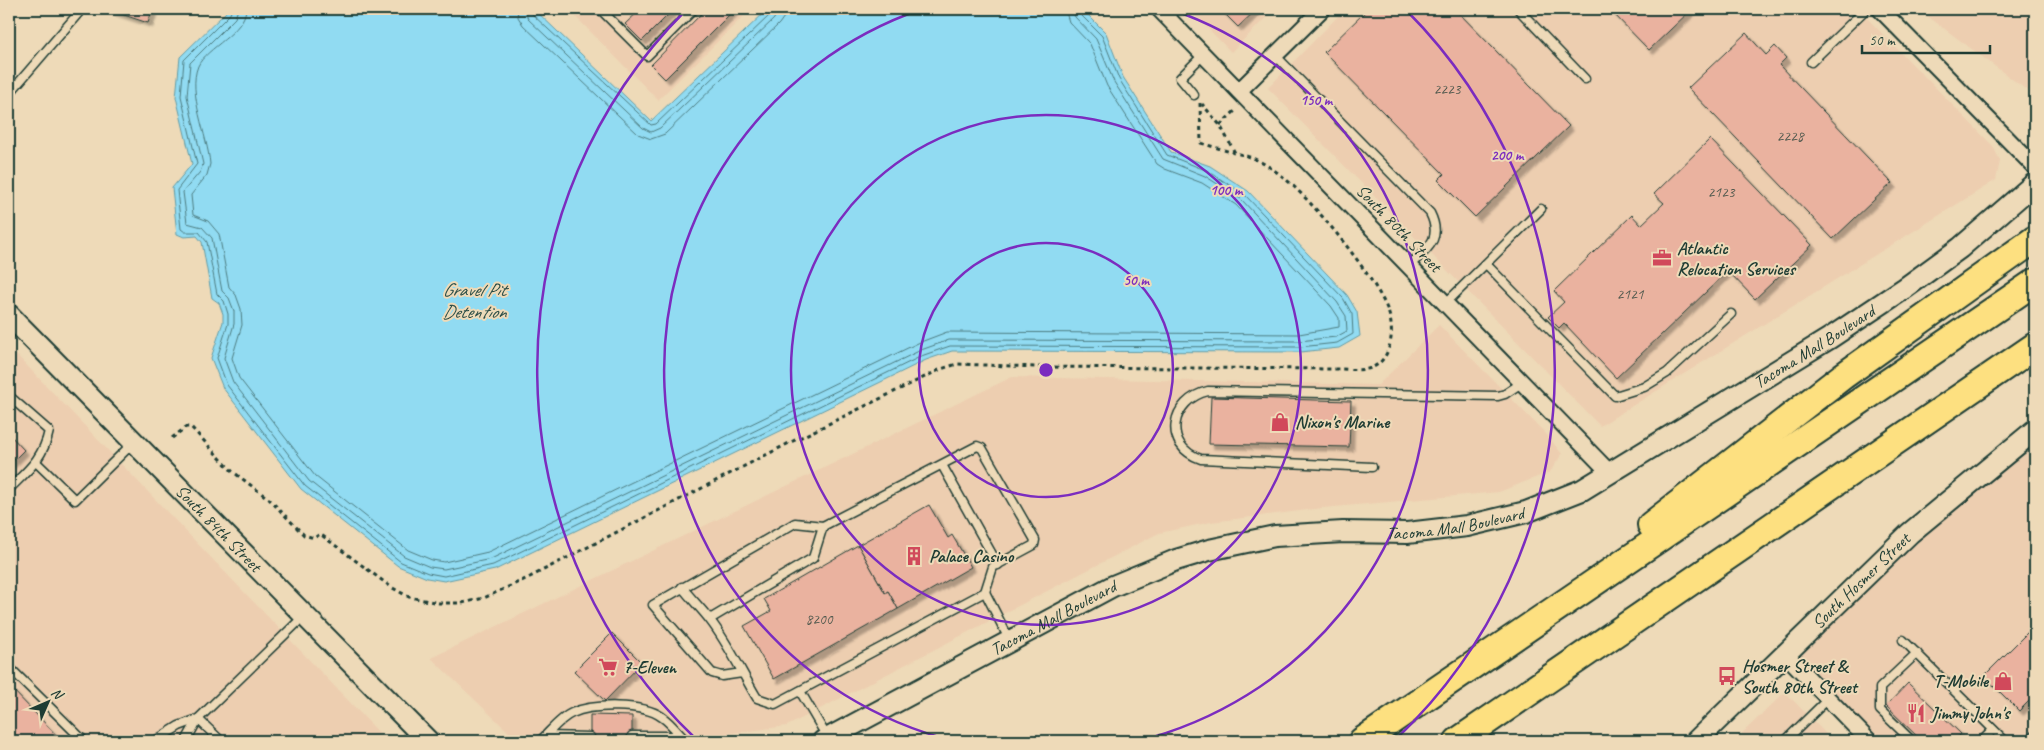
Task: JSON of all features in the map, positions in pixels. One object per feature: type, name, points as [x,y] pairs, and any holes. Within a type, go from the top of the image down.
[{"type":"highway","points":[[1466,670],[1768,433],[2035,239]]},
{"type":"highway","points":[[1362,741],[2035,282]]},
{"type":"highway","points":[[1458,741],[2035,346]]},
{"type":"main road","name":"Tacoma Mall Boulevard","points":[[826,740],[1136,576],[1209,550],[1267,538],[1309,533],[1407,533],[1467,526],[1547,504],[1582,490],[1611,474],[1830,338],[1905,288],[1960,248],[2035,182]]},
{"type":"main road","name":"South 84th Street","points":[[9,315],[303,617],[428,741]]},
{"type":"main road","name":"South Hosmer Street","points":[[1700,740],[1910,532],[2035,430]]},
{"type":"street","name":"South 80th Street","points":[[1159,9],[1611,474]]},
{"type":"street","points":[[1239,90],[1322,9]]},
{"type":"street","points":[[1880,9],[2035,167]]},
{"type":"street","points":[[1785,654],[1869,741]]},
{"type":"lane","points":[[9,94],[82,9]]},
{"type":"lane","points":[[600,9],[647,56],[694,9]]},
{"type":"lane","points":[[1518,9],[1585,79]]},
{"type":"lane","points":[[1811,62],[1866,9]]},
{"type":"lane","points":[[1194,95],[1180,78],[1204,54]]},
{"type":"lane","points":[[1275,54],[1430,213],[1436,227],[1435,238],[1430,246],[1410,266]]},
{"type":"lane","points":[[1446,303],[1541,209]]},
{"type":"lane","points":[[1486,264],[1615,396],[1644,387],[1666,373],[1731,314]]},
{"type":"lane","points":[[1372,467],[1202,459],[1189,453],[1183,446],[1175,429],[1175,420],[1185,402],[1192,396],[1208,390],[1498,396],[1505,394],[1523,382]]},
{"type":"lane","points":[[9,396],[49,431],[45,448],[36,462],[9,488]]},
{"type":"lane","points":[[36,462],[75,500],[134,442]]},
{"type":"lane","points":[[682,587],[698,608],[710,619],[757,698],[775,704],[984,592],[993,567],[1034,545],[1035,540],[982,448],[977,446],[824,526],[795,523],[682,587],[653,605],[712,673],[722,676],[742,673]]},
{"type":"lane","points":[[942,465],[998,565]]},
{"type":"lane","points":[[710,619],[813,558],[824,526]]},
{"type":"lane","points":[[984,592],[1011,641]]},
{"type":"lane","points":[[186,741],[198,720],[303,617]]},
{"type":"lane","points":[[1903,640],[2004,741]]},
{"type":"lane","points":[[1912,741],[1880,710],[1880,688],[1917,653]]},
{"type":"lane","points":[[9,667],[84,741]]},
{"type":"lane","points":[[800,691],[826,740]]},
{"type":"lane","points":[[1785,741],[1828,699]]},
{"type":"lane","points":[[546,739],[570,714],[590,708],[618,707],[643,709],[661,716],[683,738]]},
{"type":"lane","points":[[155,741],[179,726],[198,720]]},
{"type":"lane","points":[[198,720],[221,741]]},
{"type":"lane","points":[[1982,741],[1993,730]]},
{"type":"lane","points":[[2028,741],[2035,735]]},
{"type":"lane","points":[[546,739],[590,736]]},
{"type":"lane","points":[[632,736],[683,738]]},
{"type":"lane","points":[[673,741],[683,738]]},
{"type":"path","points":[[1194,95],[1220,125],[1235,153]]},
{"type":"path","points":[[172,438],[186,427],[191,427],[232,471],[269,499],[304,535],[314,538],[320,534],[391,587],[409,597],[439,603],[462,603],[484,598],[530,578],[793,441],[941,369],[957,364],[1037,367],[1369,369],[1381,362],[1388,351],[1391,334],[1389,314],[1381,295],[1327,222],[1282,176],[1251,156],[1201,143],[1200,102]]},
{"type":"path","points":[[1220,125],[1237,108]]},
{"type":"shaded area","points":[[568,9],[751,9],[658,100]]},
{"type":"shaded area","points":[[1189,9],[1275,9],[1231,52]]},
{"type":"shaded area","points":[[1345,9],[1858,9],[1993,146],[2000,161],[1996,180],[1600,426],[1268,88]]},
{"type":"shaded area","points":[[1918,9],[2035,9],[2035,84],[2028,91]]},
{"type":"shaded area","points":[[1439,325],[1547,435],[1562,454],[1550,472],[1499,492],[1323,508],[1211,522],[1159,533],[787,726],[718,735],[711,741],[518,741],[431,658],[1012,377],[1378,385]]},
{"type":"shaded area","points":[[9,347],[387,741],[9,741]]},
{"type":"shaded area","points":[[2035,430],[2035,741],[1869,741],[1785,654]]},
{"type":"shaded area","points":[[1785,692],[1833,741],[1734,741]]},
{"type":"water","name":"Gravel Pit Detention","points":[[229,9],[534,9],[651,121],[768,9],[1082,9],[1106,33],[1123,77],[1171,152],[1210,166],[1248,191],[1347,295],[1357,312],[1360,336],[1339,348],[1300,352],[952,351],[926,360],[495,570],[444,581],[427,578],[398,566],[301,489],[223,388],[211,358],[223,322],[223,314],[219,303],[212,298],[202,242],[197,236],[184,237],[177,234],[172,188],[192,164],[176,97],[180,57]]},
{"type":"building","points":[[106,9],[143,9],[152,11],[148,23]]},
{"type":"building","points":[[641,9],[674,9],[642,41],[625,24]]},
{"type":"building","points":[[706,9],[735,9],[665,79],[651,65]]},
{"type":"building","points":[[1220,9],[1257,9],[1238,27]]},
{"type":"building","points":[[1368,9],[1455,9],[1569,126],[1475,217],[1438,180],[1444,174],[1324,52]]},
{"type":"building","points":[[1609,9],[1692,9],[1649,50]]},
{"type":"building","points":[[1746,33],[1766,55],[1775,46],[1786,58],[1779,65],[1892,183],[1833,239],[1688,88]]},
{"type":"building","points":[[1710,139],[1812,245],[1755,299],[1728,271],[1616,378],[1564,323],[1559,328],[1548,317],[1564,302],[1554,291],[1632,215],[1641,225],[1664,203],[1654,194]]},
{"type":"building","name":"Nixon's Marine","points":[[1211,397],[1351,401],[1349,447],[1209,444]]},
{"type":"building","points":[[9,434],[24,450],[9,465]]},
{"type":"building","name":"Palace Casino","points":[[929,505],[948,538],[952,535],[971,567],[898,609],[888,591],[885,593],[858,545]]},
{"type":"building","points":[[858,545],[885,593],[888,591],[898,609],[774,679],[744,626],[771,611],[764,599]]},
{"type":"building","points":[[2035,625],[2035,695],[2019,711],[1984,676]]},
{"type":"building","name":"7-Eleven","points":[[612,633],[642,663],[605,701],[574,671]]},
{"type":"building","name":"Jimmy John's","points":[[1908,683],[1961,734],[1954,741],[1922,741],[1886,706]]},
{"type":"building","points":[[9,686],[62,741],[9,741]]},
{"type":"building","name":"7-Eleven","points":[[590,715],[632,716],[632,741],[590,741]]},
{"type":"place","name":"Atlantic Relocation Services","points":[[1662,258]]},
{"type":"place","name":"Nixon's Marine","points":[[1280,422]]},
{"type":"place","name":"Palace Casino","points":[[914,556]]},
{"type":"place","name":"7-Eleven","points":[[608,667]]},
{"type":"place","name":"Hosmer Street & South 80th Street","points":[[1727,676]]},
{"type":"place","name":"T-Mobile","points":[[2003,681]]},
{"type":"place","name":"Jimmy John's","points":[[1916,713]]}]
